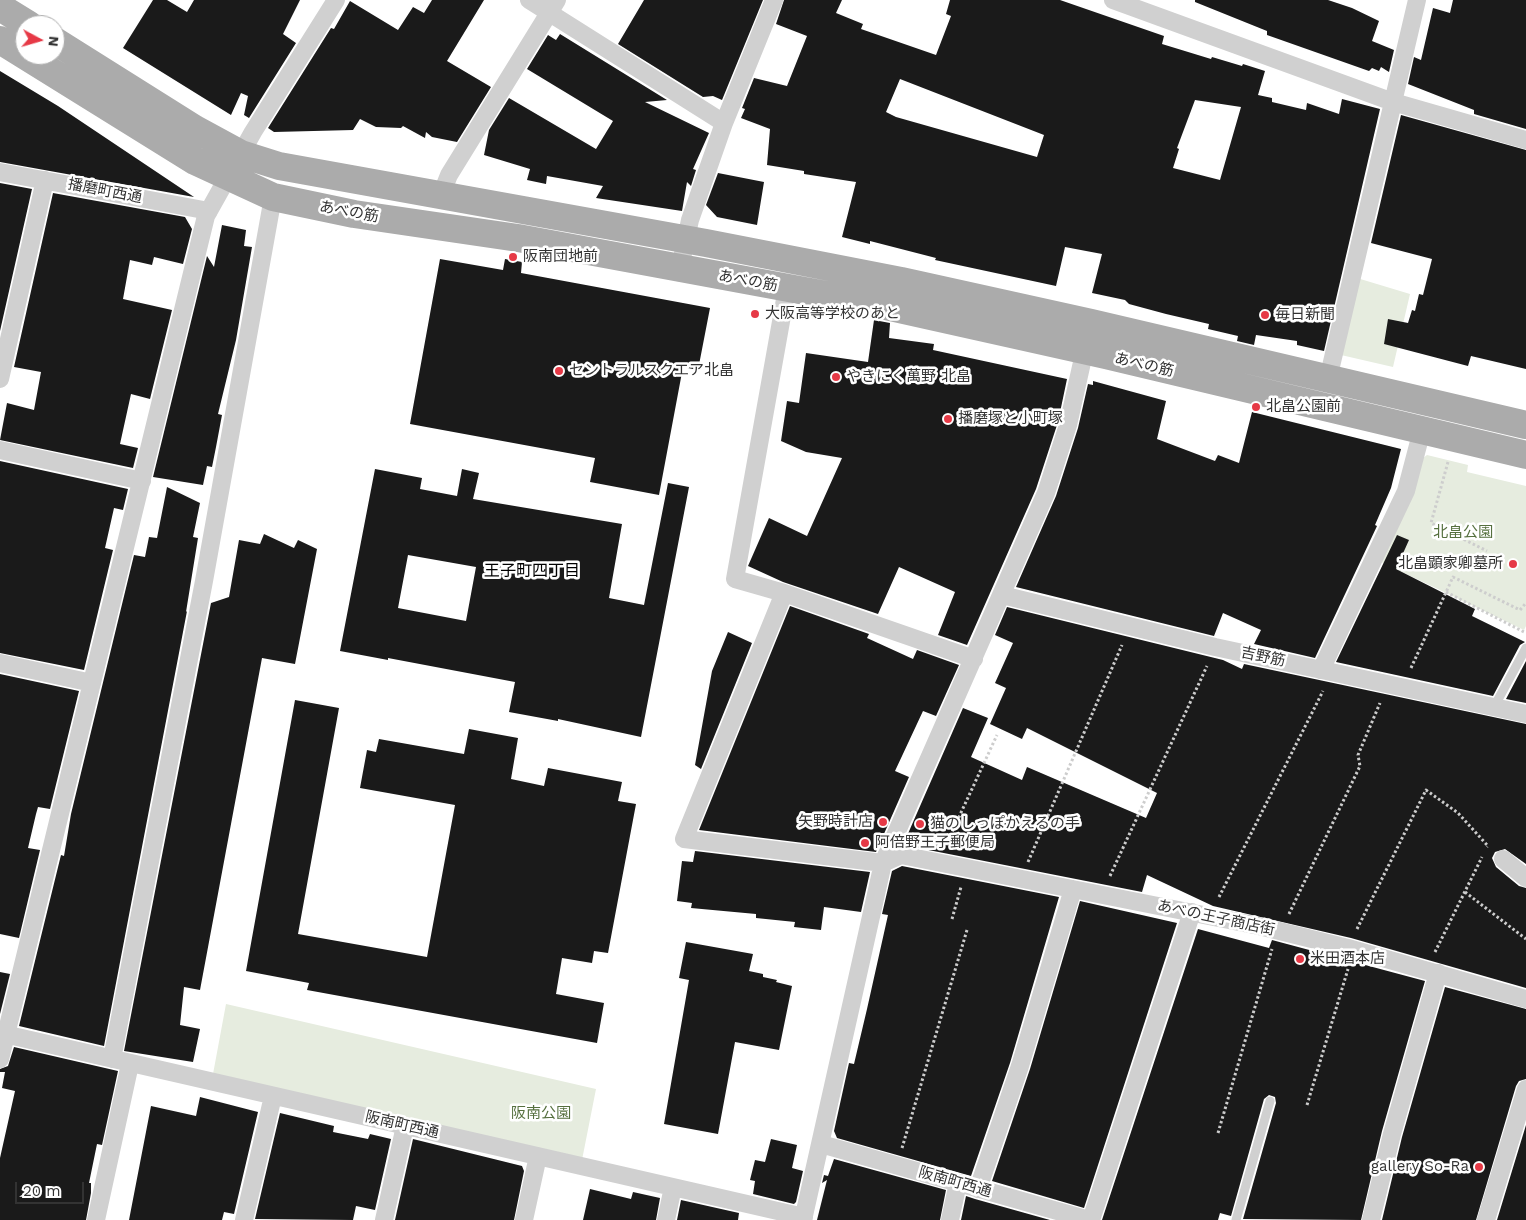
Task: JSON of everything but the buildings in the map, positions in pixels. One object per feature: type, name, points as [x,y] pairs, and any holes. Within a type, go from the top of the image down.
[{"type":"main road","points":[[2,5],[16,15]]},
{"type":"main road","name":"あべの筋","points":[[0,40],[195,161],[228,178],[273,197],[354,214],[518,238],[886,306],[1083,361],[1422,430],[1526,455]]},
{"type":"main road","name":"あべの筋","points":[[65,47],[195,129],[241,154],[279,166],[685,239],[901,281],[1092,323],[1526,425]]},
{"type":"street","points":[[0,1058],[3,1034],[92,683],[206,216],[241,154],[336,0]]},
{"type":"street","points":[[529,0],[553,7],[724,123]]},
{"type":"street","points":[[680,268],[690,220],[724,123],[774,0]]},
{"type":"street","points":[[1112,0],[1135,4],[1393,102],[1526,140]]},
{"type":"street","points":[[1328,379],[1417,0]]},
{"type":"street","points":[[441,195],[449,175],[553,7]]},
{"type":"street","name":"播磨町西通","points":[[0,172],[209,211]]},
{"type":"street","points":[[0,379],[45,180]]},
{"type":"street","points":[[112,1059],[200,600],[273,197]]},
{"type":"street","points":[[787,288],[734,579],[784,593],[974,659]]},
{"type":"street","points":[[803,1218],[883,863],[1046,493],[1068,425],[1092,323]]},
{"type":"street","points":[[1327,671],[1406,492],[1422,430]]},
{"type":"street","points":[[0,450],[142,481]]},
{"type":"street","points":[[784,593],[684,839],[883,863]]},
{"type":"street","name":"吉野筋","points":[[1002,594],[1216,647],[1526,714]]},
{"type":"street","points":[[0,662],[92,683]]},
{"type":"street","name":"あべの王子商店街","points":[[883,863],[901,854],[1201,914],[1281,931],[1351,949],[1526,999]]},
{"type":"street","points":[[1503,859],[1526,878]]},
{"type":"street","points":[[978,1188],[1020,1066],[1073,889]]},
{"type":"street","points":[[1090,1220],[1201,914]]},
{"type":"street","points":[[1371,1220],[1432,971]]},
{"type":"street","name":"阪南町西通","points":[[3,1034],[803,1218]]},
{"type":"street","points":[[96,1220],[130,1064]]},
{"type":"street","points":[[1486,1220],[1526,1089]]},
{"type":"street","points":[[244,1220],[273,1096]]},
{"type":"street","points":[[384,1220],[405,1126]]},
{"type":"street","name":"阪南町西通","points":[[821,1144],[1090,1220]]},
{"type":"street","points":[[524,1220],[538,1156]]},
{"type":"street","points":[[950,1220],[958,1183]]},
{"type":"street","points":[[666,1220],[673,1187]]},
{"type":"lane","points":[[1494,707],[1526,648]]},
{"type":"lane","points":[[1236,1220],[1270,1101]]},
{"type":"path","points":[[1449,457],[1431,523],[1487,550]]},
{"type":"path","points":[[1218,1133],[1274,941],[1281,931],[1360,766],[1358,755],[1453,577],[1520,610],[1526,603]]},
{"type":"path","points":[[1446,592],[1526,633]]},
{"type":"path","points":[[1021,879],[1130,626]]},
{"type":"path","points":[[1102,895],[1216,647]]},
{"type":"path","points":[[1201,914],[1327,671]]},
{"type":"path","points":[[939,862],[997,734]]},
{"type":"path","points":[[1308,1105],[1351,949],[1426,790],[1458,813],[1488,846],[1465,892],[1432,971]]},
{"type":"path","points":[[952,919],[967,868]]},
{"type":"path","points":[[1465,892],[1526,939]]},
{"type":"path","points":[[897,1165],[967,930]]},
{"type":"green space","points":[[1357,278],[1410,294],[1393,367],[1341,355]]},
{"type":"green space","name":"北畠公園","points":[[1427,455],[1468,465],[1467,472],[1526,486],[1526,626],[1524,630],[1381,562],[1423,458]]},
{"type":"green space","name":"阪南公園","points":[[226,1004],[596,1089],[582,1160],[213,1074]]},
{"type":"place","name":"阪南団地前","points":[[513,257]]},
{"type":"place","name":"大阪高等学校のあと","points":[[755,314]]},
{"type":"place","name":"毎日新聞","points":[[1265,315]]},
{"type":"place","name":"セントラルスクエア北畠","points":[[559,371]]},
{"type":"place","name":"やきにく萬野 北畠","points":[[836,377]]},
{"type":"place","name":"北畠公園前","points":[[1256,407]]},
{"type":"place","name":"播磨塚と小町塚","points":[[948,419]]},
{"type":"place","name":"北畠顕家卿墓所","points":[[1513,564]]},
{"type":"place","name":"矢野時計店","points":[[883,822]]},
{"type":"place","name":"猫のしっぽかえるの手","points":[[920,824]]},
{"type":"place","name":"阿倍野王子郵便局","points":[[865,843]]},
{"type":"place","name":"米田酒本店","points":[[1300,959]]},
{"type":"place","name":"gallery So-Ra","points":[[1479,1167]]},
{"type":"district","name":"王子町四丁目","points":[[532,571]]}]
